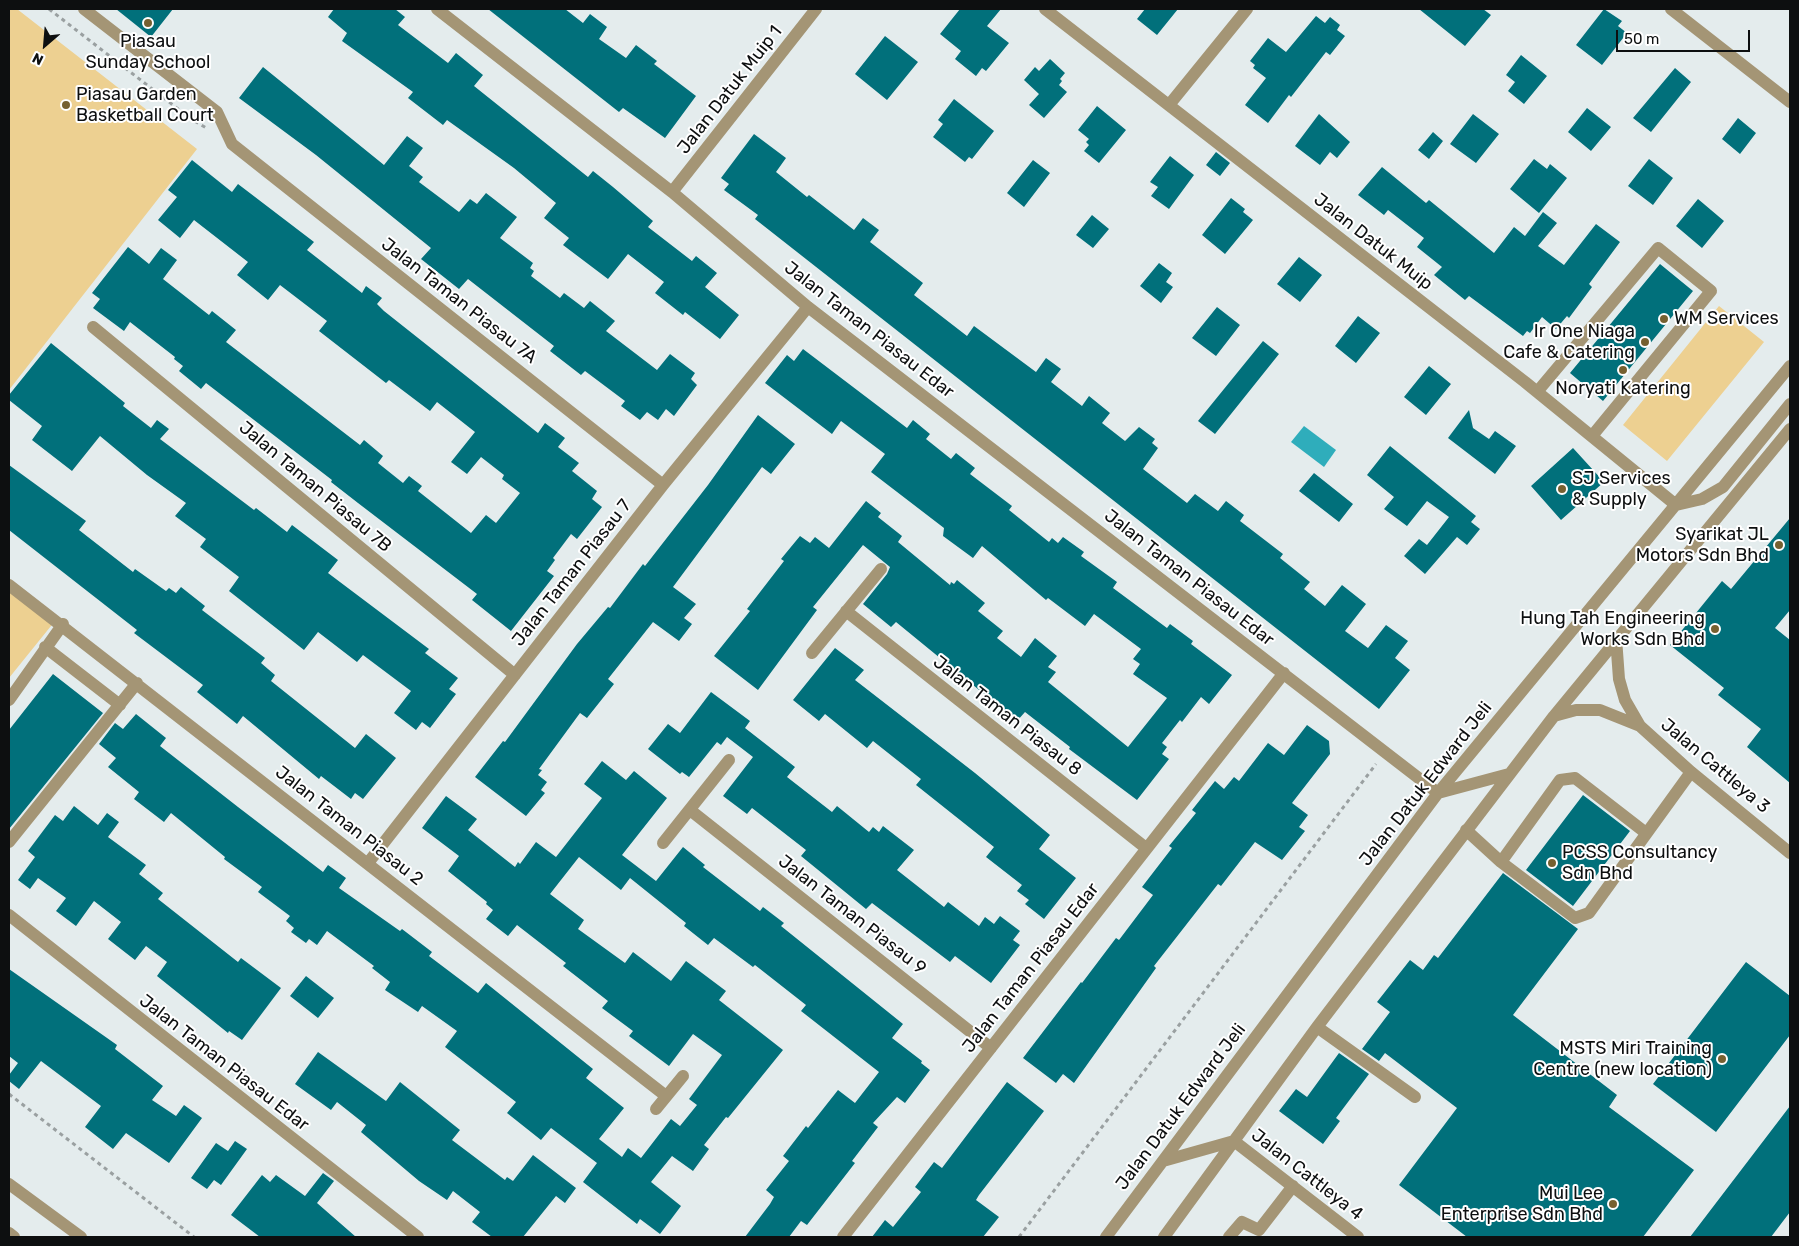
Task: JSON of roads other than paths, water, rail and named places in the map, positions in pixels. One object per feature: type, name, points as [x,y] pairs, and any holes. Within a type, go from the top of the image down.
[{"type":"street","name":"Jalan Taman Piasau 7A","points":[[84,9],[217,112],[232,144],[663,485]]},
{"type":"street","name":"Jalan Taman Piasau Edar","points":[[436,9],[672,192],[808,307],[1438,793]]},
{"type":"street","name":"Jalan Datuk Muip 1","points":[[672,192],[816,9]]},
{"type":"street","name":"Jalan Datuk Muip","points":[[1045,9],[1537,392],[1676,505]]},
{"type":"street","points":[[1169,105],[1247,9]]},
{"type":"street","points":[[1671,9],[1790,102]]},
{"type":"street","points":[[1537,392],[1658,248],[1711,291],[1592,436]]},
{"type":"street","name":"Jalan Taman Piasau 7","points":[[368,863],[663,485],[808,307]]},
{"type":"street","name":"Jalan Taman Piasau 7B","points":[[93,327],[514,675]]},
{"type":"street","name":"Jalan Datuk Edward Jeli","points":[[1106,1237],[1438,793],[1790,366]]},
{"type":"street","points":[[1676,505],[1702,499],[1723,487],[1790,404]]},
{"type":"street","points":[[1164,1237],[1317,1027],[1509,774],[1616,638],[1790,428]]},
{"type":"street","points":[[812,653],[881,569]]},
{"type":"street","name":"Jalan Taman Piasau 2","points":[[9,584],[63,624],[666,1096]]},
{"type":"street","name":"Jalan Taman Piasau 8","points":[[846,611],[1146,848]]},
{"type":"street","points":[[9,700],[38,661],[44,647],[63,624]]},
{"type":"street","name":"Jalan Cattleya 3","points":[[1616,638],[1619,679],[1625,700],[1640,726],[1691,772],[1789,849]]},
{"type":"street","points":[[44,647],[120,705]]},
{"type":"street","name":"Jalan Taman Piasau Edar","points":[[843,1237],[1284,673]]},
{"type":"street","points":[[9,842],[137,683]]},
{"type":"street","name":"Jalan Cattleya 3","points":[[1554,716],[1576,710],[1600,710],[1640,726]]},
{"type":"street","points":[[663,844],[729,760]]},
{"type":"street","points":[[1466,830],[1502,862],[1575,918],[1589,912],[1691,772]]},
{"type":"street","points":[[1438,793],[1509,774]]},
{"type":"street","points":[[1502,862],[1560,780],[1575,778],[1646,833]]},
{"type":"street","name":"Jalan Taman Piasau 9","points":[[690,810],[991,1048]]},
{"type":"street","name":"Jalan Taman Piasau Edar","points":[[9,915],[418,1237]]},
{"type":"street","points":[[1317,1027],[1415,1097]]},
{"type":"street","points":[[656,1109],[683,1076]]},
{"type":"street","points":[[1163,1161],[1234,1141]]},
{"type":"street","name":"Jalan Cattleya 4","points":[[1234,1141],[1358,1237]]},
{"type":"street","points":[[9,1184],[81,1237]]},
{"type":"street","points":[[1229,1237],[1242,1222],[1264,1233],[1293,1186]]},
{"type":"street","points":[[9,1233],[14,1237]]},
{"type":"water","points":[[1304,426],[1336,450],[1324,467],[1291,442]]},
{"type":"place","name":"Piasau Sunday School","points":[[148,23]]},
{"type":"place","name":"Piasau Garden Basketball Court","points":[[66,105]]},
{"type":"place","name":"WM Services","points":[[1664,319]]},
{"type":"place","name":"Ir One Niaga Cafe & Catering","points":[[1645,342]]},
{"type":"place","name":"Noryati Katering","points":[[1623,370]]},
{"type":"place","name":"SJ Services & Supply","points":[[1562,489]]},
{"type":"place","name":"Syarikat JL Motors Sdn Bhd","points":[[1779,545]]},
{"type":"place","name":"Hung Tah Engineering Works Sdn Bhd","points":[[1715,629]]},
{"type":"place","name":"PCSS Consultancy Sdn Bhd","points":[[1552,863]]},
{"type":"place","name":"MSTS Miri Training Centre (new location)","points":[[1722,1059]]},
{"type":"place","name":"Mui Lee Enterprise Sdn Bhd","points":[[1613,1204]]}]
